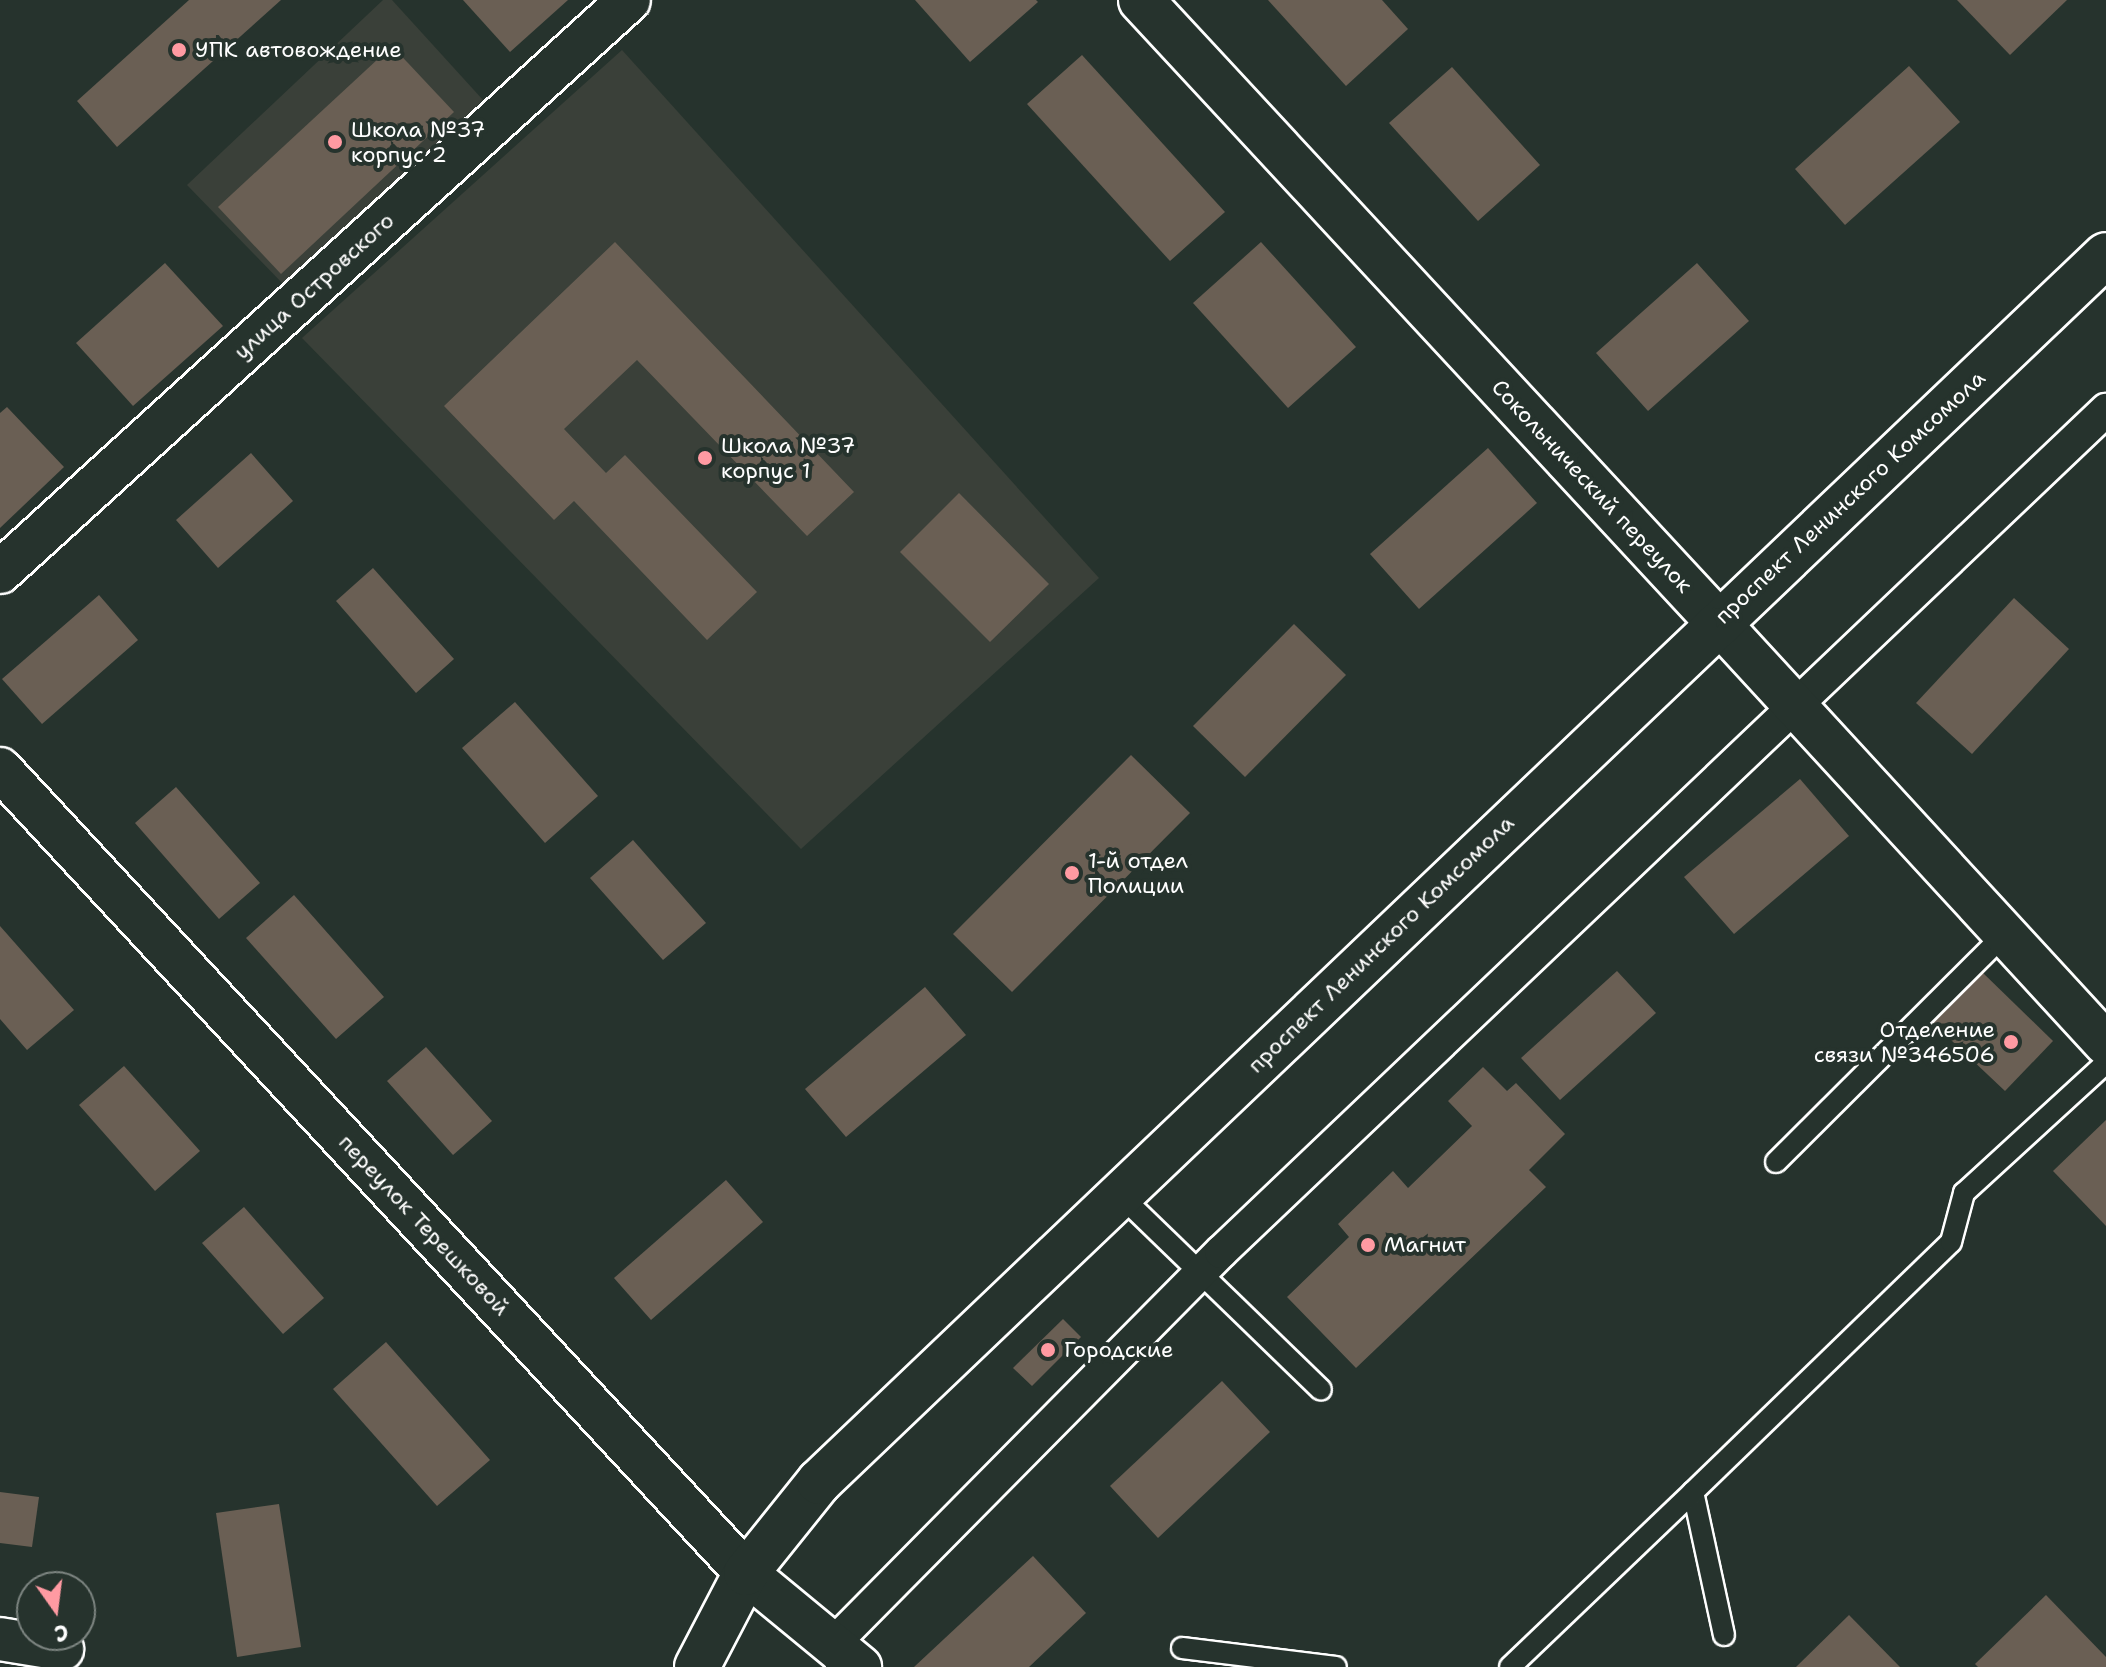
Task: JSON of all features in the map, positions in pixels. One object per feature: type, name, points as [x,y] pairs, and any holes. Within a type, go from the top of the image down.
[{"type":"main road","name":"Сокольнический переулок","points":[[1141,0],[1718,622]]},
{"type":"main road","name":"проспект Ленинского Комсомола","points":[[697,1667],[746,1573],[819,1482],[2106,255]]},
{"type":"street","name":"улица Островского","points":[[0,572],[629,0]]},
{"type":"street","points":[[846,1659],[1199,1274],[2106,410]]},
{"type":"street","name":"Сокольнический переулок","points":[[1718,622],[2106,1044]]},
{"type":"street","name":"переулок Терешковой","points":[[0,769],[746,1573],[846,1659]]},
{"type":"lane","points":[[1776,1162],[2005,934]]},
{"type":"lane","points":[[1510,1667],[1951,1242],[1964,1193],[2106,1063]]},
{"type":"lane","points":[[1119,1194],[1321,1390]]},
{"type":"lane","points":[[1693,1492],[1724,1635]]},
{"type":"lane","points":[[1182,1648],[1336,1667]]},
{"type":"shaded area","name":"Школа №37 корпус 2","points":[[383,0],[392,0],[483,100],[285,286],[187,185]]},
{"type":"shaded area","name":"Школа №37 корпус 1","points":[[622,50],[1099,578],[801,849],[302,338]]},
{"type":"building","name":"УПК автовождение","points":[[189,0],[281,0],[117,147],[77,101]]},
{"type":"building","points":[[463,0],[568,0],[510,52]]},
{"type":"building","points":[[915,0],[1036,0],[1038,2],[970,62]]},
{"type":"building","points":[[1268,0],[1382,0],[1408,29],[1346,86]]},
{"type":"building","points":[[1957,0],[2067,0],[2010,55]]},
{"type":"building","points":[[392,46],[454,112],[281,274],[218,207]]},
{"type":"building","points":[[1082,55],[1225,212],[1170,261],[1027,104]]},
{"type":"building","points":[[1909,66],[1960,122],[1845,225],[1795,169]]},
{"type":"building","points":[[1452,67],[1540,165],[1478,221],[1389,123]]},
{"type":"building","points":[[615,242],[854,492],[807,536],[637,360],[564,429],[606,473],[625,455],[757,592],[707,640],[574,501],[554,520],[444,406]]},
{"type":"building","points":[[1261,242],[1356,347],[1288,408],[1193,303]]},
{"type":"building","points":[[165,263],[223,326],[133,406],[76,343]]},
{"type":"building","points":[[1697,263],[1749,321],[1648,411],[1596,353]]},
{"type":"building","points":[[7,407],[64,467],[0,528],[0,413]]},
{"type":"building","points":[[1488,448],[1537,503],[1419,609],[1370,554]]},
{"type":"building","points":[[251,453],[293,501],[218,568],[176,520]]},
{"type":"building","points":[[959,493],[1049,584],[990,642],[900,552]]},
{"type":"building","points":[[373,568],[454,659],[416,693],[336,601]]},
{"type":"building","points":[[99,595],[138,640],[42,724],[2,679]]},
{"type":"building","points":[[2014,598],[2069,649],[1972,754],[1916,703]]},
{"type":"building","points":[[1294,624],[1346,675],[1245,777],[1193,726]]},
{"type":"building","points":[[515,702],[598,796],[545,843],[462,748]]},
{"type":"building","name":"1-й отдел Полиции","points":[[1131,755],[1190,813],[1012,992],[953,934]]},
{"type":"building","points":[[1800,779],[1849,836],[1734,934],[1684,877]]},
{"type":"building","points":[[176,787],[260,883],[219,919],[135,823]]},
{"type":"building","points":[[633,840],[706,923],[663,960],[590,878]]},
{"type":"building","points":[[294,895],[384,997],[336,1039],[246,938]]},
{"type":"building","points":[[0,926],[74,1010],[27,1050],[0,1019]]},
{"type":"building","points":[[1617,971],[1656,1013],[1560,1100],[1521,1058]]},
{"type":"building","points":[[1982,972],[2053,1041],[2005,1091],[1933,1023]]},
{"type":"building","points":[[925,987],[966,1035],[846,1137],[805,1089]]},
{"type":"building","points":[[426,1047],[492,1121],[453,1155],[387,1081]]},
{"type":"building","points":[[124,1066],[200,1151],[155,1191],[79,1105]]},
{"type":"building","points":[[1483,1067],[1507,1091],[1516,1083],[1565,1134],[1529,1170],[1546,1187],[1356,1368],[1287,1297],[1349,1237],[1338,1224],[1393,1171],[1408,1188],[1472,1126],[1448,1101]]},
{"type":"building","points":[[2106,1120],[2106,1226],[2053,1171]]},
{"type":"building","points":[[726,1180],[763,1222],[651,1320],[614,1278]]},
{"type":"building","points":[[244,1207],[324,1298],[283,1334],[202,1243]]},
{"type":"building","points":[[1063,1319],[1081,1337],[1032,1386],[1013,1368]]},
{"type":"building","points":[[386,1342],[490,1460],[437,1506],[333,1389]]},
{"type":"building","points":[[1222,1381],[1270,1432],[1158,1538],[1110,1486]]},
{"type":"building","points":[[0,1492],[39,1497],[32,1547],[0,1543]]},
{"type":"building","points":[[279,1504],[301,1647],[237,1657],[216,1513]]},
{"type":"building","points":[[1033,1556],[1086,1613],[1029,1667],[914,1667]]},
{"type":"building","points":[[2046,1595],[2106,1657],[2106,1667],[1978,1667],[1975,1664]]},
{"type":"building","points":[[1849,1615],[1900,1667],[1796,1667]]},
{"type":"place","name":"УПК автовождение","points":[[179,50]]},
{"type":"place","name":"Школа №37 корпус 2","points":[[335,142]]},
{"type":"place","name":"Школа №37 корпус 1","points":[[705,458]]},
{"type":"place","name":"1-й отдел Полиции","points":[[1072,873]]},
{"type":"place","name":"Отделение связи №346506","points":[[2011,1042]]},
{"type":"place","name":"Магнит","points":[[1368,1245]]},
{"type":"place","name":"Городские","points":[[1048,1350]]}]
